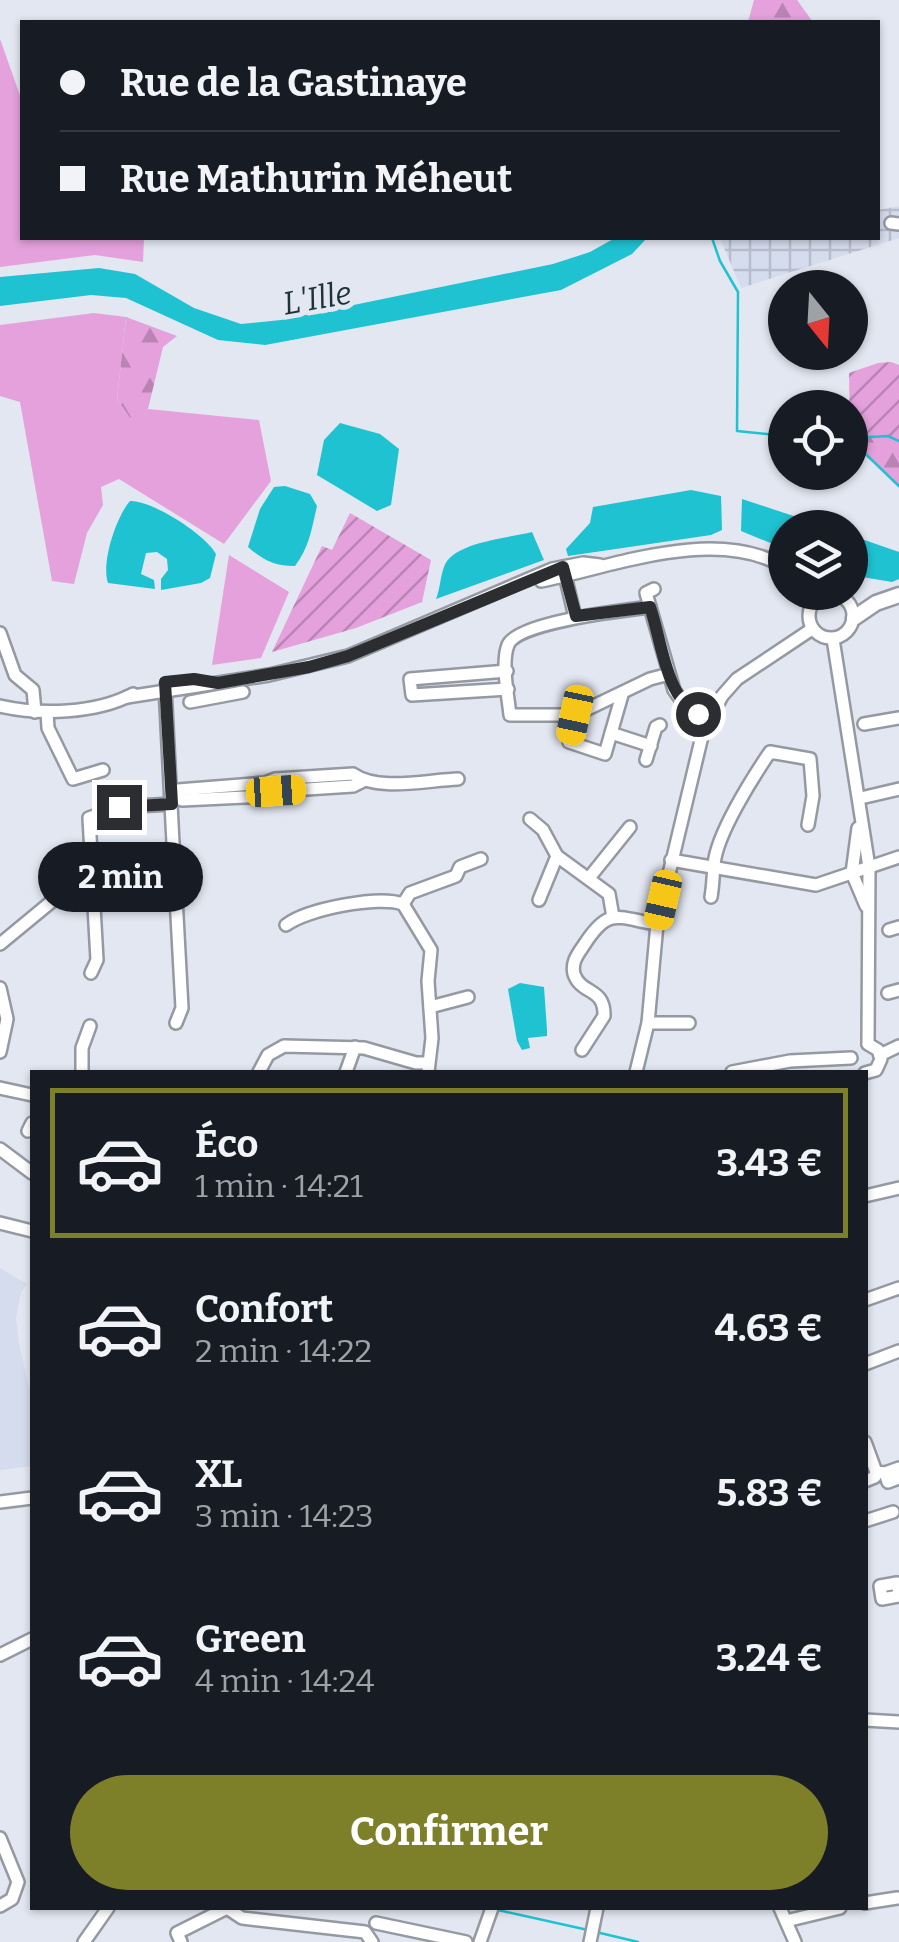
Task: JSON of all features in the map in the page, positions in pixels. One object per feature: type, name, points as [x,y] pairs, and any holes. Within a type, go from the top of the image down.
[{"type":"main road","points":[[852,611],[899,595]]},
{"type":"street","points":[[190,702],[220,689],[348,656],[520,584],[564,571],[728,549],[768,558]]},
{"type":"street","points":[[564,571],[576,616]]},
{"type":"street","points":[[654,589],[646,592],[668,674],[680,701],[708,719]]},
{"type":"street","points":[[650,607],[576,616],[514,637],[507,647],[510,716],[575,715],[668,674]]},
{"type":"street","points":[[809,610],[812,630],[833,639],[847,632],[852,611]]},
{"type":"street","points":[[636,1070],[648,1023],[657,924],[708,719],[737,679],[812,630]]},
{"type":"street","points":[[0,632],[15,675],[33,690],[73,779],[104,770]]},
{"type":"street","points":[[833,639],[869,868],[868,1044],[880,1055]]},
{"type":"street","points":[[507,671],[410,680],[412,695],[508,689]]},
{"type":"street","points":[[0,944],[57,898],[167,891],[176,882],[165,686]]},
{"type":"street","points":[[0,706],[41,712],[165,686],[243,692]]},
{"type":"street","points":[[575,715],[569,742],[605,754],[622,696]]},
{"type":"street","points":[[864,724],[899,718]]},
{"type":"street","points":[[646,760],[660,725]]},
{"type":"street","points":[[612,734],[650,746]]},
{"type":"street","points":[[711,897],[714,868],[725,832],[770,752],[810,759],[813,796],[808,825]]},
{"type":"street","points":[[91,973],[97,960],[89,818],[119,807],[266,789],[458,779]]},
{"type":"street","points":[[865,798],[899,789]]},
{"type":"street","points":[[530,818],[543,830],[557,856],[609,894],[613,917]]},
{"type":"street","points":[[860,824],[855,836],[852,873],[869,911]]},
{"type":"street","points":[[589,878],[630,826]]},
{"type":"street","points":[[539,900],[557,856]]},
{"type":"street","points":[[671,860],[816,885],[899,857]]},
{"type":"street","points":[[404,904],[410,893],[456,876],[460,867],[481,859]]},
{"type":"street","points":[[172,888],[176,898],[182,1008],[176,1022]]},
{"type":"street","points":[[259,1070],[268,1055],[284,1046],[372,1049],[428,1068],[431,1052],[430,946],[404,904],[390,900],[353,905],[298,916],[286,924]]},
{"type":"street","points":[[582,1050],[605,1010],[601,997],[576,978],[574,962],[597,926],[613,917],[657,924]]},
{"type":"street","points":[[0,988],[7,1019],[0,1052]]},
{"type":"street","points":[[430,1007],[468,997]]},
{"type":"street","points":[[648,1023],[688,1023]]},
{"type":"street","points":[[82,1070],[82,1048],[90,1026]]},
{"type":"street","points":[[858,1070],[851,1058],[856,1048],[868,1044]]},
{"type":"street","points":[[880,1055],[899,1046]]},
{"type":"street","points":[[347,1070],[355,1047]]},
{"type":"street","points":[[868,1072],[879,1066],[880,1055]]},
{"type":"street","points":[[743,1070],[790,1061],[851,1058]]},
{"type":"street","points":[[0,1088],[30,1095]]},
{"type":"street","points":[[0,1149],[30,1171]]},
{"type":"street","points":[[868,1195],[899,1188]]},
{"type":"street","points":[[0,1223],[30,1230]]},
{"type":"street","points":[[868,1299],[899,1288]]},
{"type":"street","points":[[868,1363],[899,1351]]},
{"type":"street","points":[[875,1475],[899,1468]]},
{"type":"street","points":[[875,1475],[888,1482],[899,1478]]},
{"type":"street","points":[[0,1502],[30,1498]]},
{"type":"street","points":[[868,1520],[894,1512]]},
{"type":"street","points":[[0,1656],[30,1640]]},
{"type":"street","points":[[868,1720],[899,1722]]},
{"type":"street","points":[[0,1838],[18,1882],[12,1899],[0,1906]]},
{"type":"street","points":[[868,1903],[897,1898]]},
{"type":"street","points":[[84,1942],[107,1910]]},
{"type":"street","points":[[181,1942],[177,1933],[223,1910]]},
{"type":"street","points":[[230,1910],[242,1918],[365,1932],[372,1942]]},
{"type":"street","points":[[480,1942],[491,1910]]},
{"type":"street","points":[[590,1942],[597,1910]]},
{"type":"street","points":[[781,1910],[799,1941]]},
{"type":"street","points":[[786,1921],[832,1910]]},
{"type":"street","points":[[376,1923],[466,1942]]},
{"type":"shaded area","points":[[899,206],[899,238],[798,270],[768,270],[768,279],[741,288],[721,240],[880,240],[880,210]]},
{"type":"shaded area","points":[[0,1268],[27,1284],[21,1292],[16,1318],[30,1392],[30,1466],[0,1470]]},
{"type":"green space","points":[[754,0],[797,0],[812,20],[749,20]]},
{"type":"green space","points":[[0,39],[20,95],[20,240],[144,240],[143,262],[95,255],[0,267]]},
{"type":"green space","points":[[94,313],[126,317],[117,399],[136,425],[148,409],[259,420],[271,481],[224,544],[119,479],[101,487],[103,505],[87,533],[74,584],[52,581],[20,402],[0,396],[0,325]]},
{"type":"green space","points":[[126,317],[177,336],[163,347],[148,409],[136,426],[117,399]]},
{"type":"green space","points":[[878,363],[899,365],[899,437],[868,437],[868,390],[849,390],[849,373],[868,370]]},
{"type":"green space","points":[[868,437],[899,437],[899,488],[868,458]]},
{"type":"green space","points":[[350,513],[431,560],[422,602],[356,628],[272,652],[322,546],[332,550]]},
{"type":"green space","points":[[229,555],[289,592],[261,658],[212,665]]},
{"type":"water","points":[[611,240],[645,240],[632,254],[561,290],[265,345],[218,340],[126,298],[91,295],[0,306],[0,277],[99,268],[135,274],[194,308],[241,324],[281,320],[553,264]]},
{"type":"water","points":[[340,423],[380,434],[399,449],[391,505],[377,511],[317,475],[324,440]]},
{"type":"water","points":[[285,486],[310,494],[317,506],[307,545],[295,566],[270,561],[248,547],[260,509],[274,487]]},
{"type":"water","points":[[691,490],[721,496],[722,530],[711,535],[568,556],[566,549],[590,523],[593,507]]},
{"type":"water","points":[[742,499],[775,510],[768,510],[768,542],[741,531]]},
{"type":"water","points":[[130,501],[164,512],[210,546],[216,554],[210,578],[161,590],[161,579],[168,570],[167,559],[157,552],[146,553],[141,574],[154,580],[155,589],[108,583],[111,540]]},
{"type":"water","points":[[532,532],[544,560],[436,599],[444,567],[458,552],[482,542]]},
{"type":"water","points":[[868,541],[899,552],[899,579],[892,582],[868,578]]},
{"type":"water","points":[[520,983],[544,987],[547,1030],[547,1036],[528,1038],[530,1048],[522,1050],[508,989]]},
{"type":"waterway","points":[[713,240],[738,292],[737,431],[768,434]]},
{"type":"waterway","points":[[868,437],[888,436],[899,441]]},
{"type":"waterway","points":[[868,456],[899,486]]},
{"type":"waterway","points":[[498,1910],[588,1930]]},
{"type":"waterway","points":[[596,1932],[638,1942]]},
{"type":"route","points":[[119,807],[172,804],[165,682],[194,679],[218,683],[348,656],[563,567],[576,616],[650,607],[674,690],[683,704],[698,714]]},
{"type":"water label","name":"L'Ille","points":[[317,298]]}]
